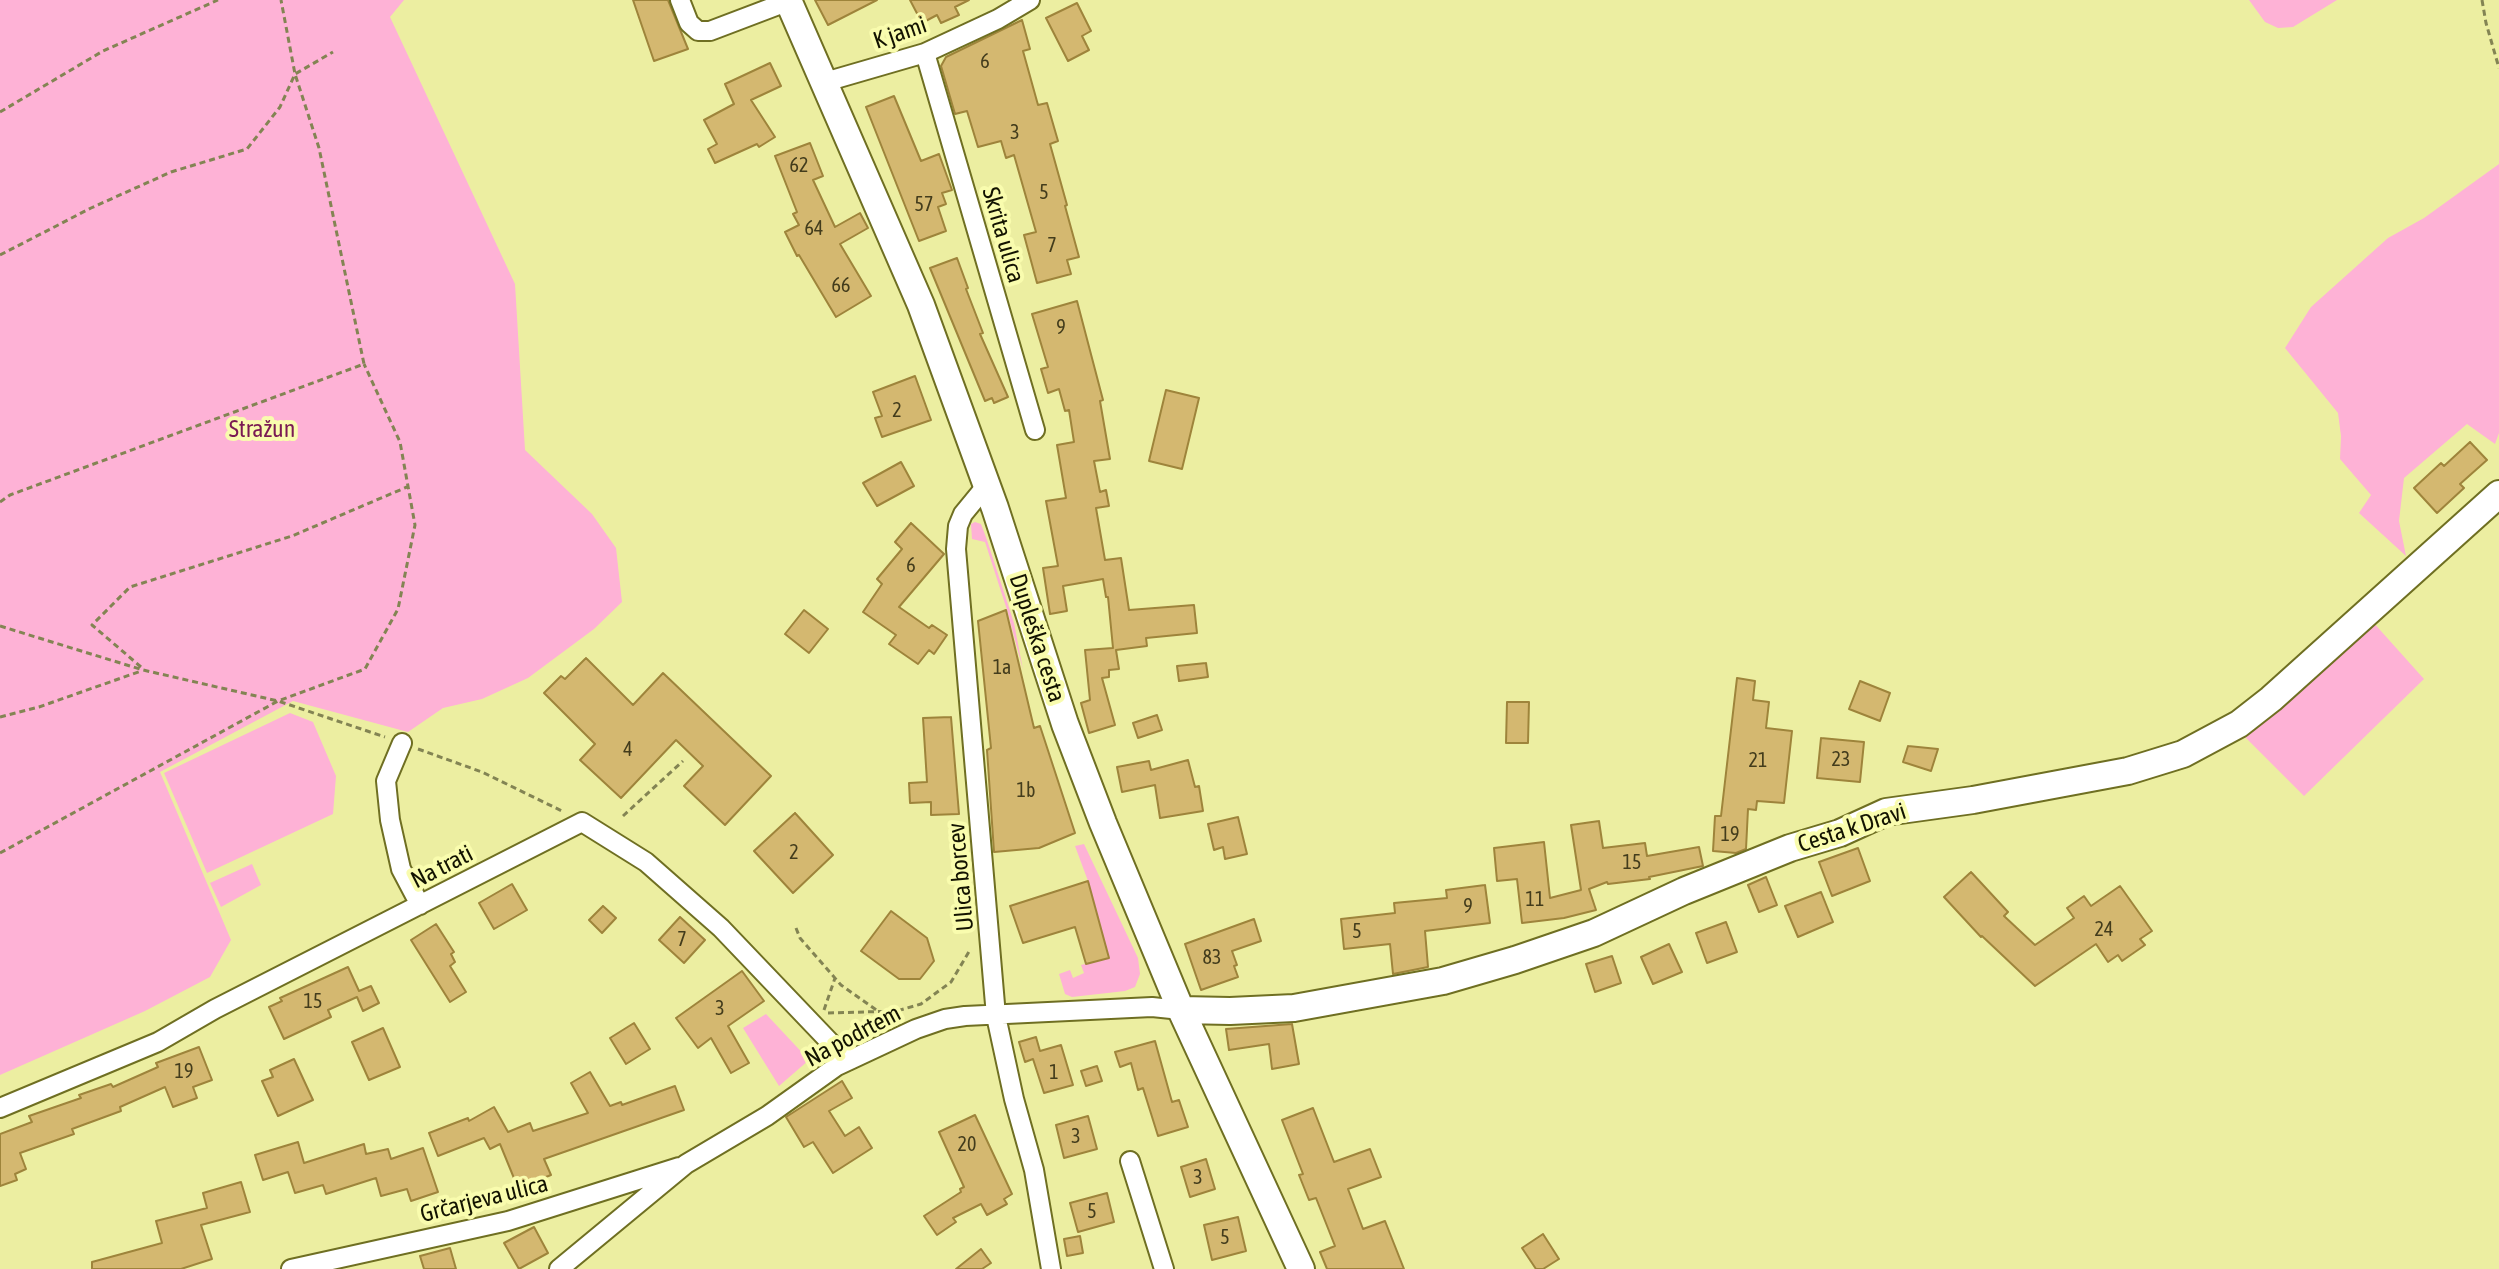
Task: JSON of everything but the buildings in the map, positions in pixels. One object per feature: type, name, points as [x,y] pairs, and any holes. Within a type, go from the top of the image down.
[{"type":"street","name":"Dupleška cesta","points":[[680,0],[689,23],[698,31],[710,31],[789,1],[921,305],[986,486],[1070,738],[1103,823],[1181,1010],[1301,1269]]},
{"type":"street","name":"K jami","points":[[825,82],[925,53],[998,19],[1030,0]]},
{"type":"street","name":"Skrita ulica","points":[[925,53],[1035,430]]},
{"type":"street","name":"Ulica borcev","points":[[986,486],[963,514],[958,526],[956,549],[996,1016],[1014,1099],[1034,1170],[1051,1269]]},
{"type":"street","name":"Cesta k Dravi","points":[[1181,1010],[1294,1008],[1443,981],[1594,933],[1684,891],[1790,848],[1840,833],[1886,812],[1973,800],[2128,771],[2183,754],[2239,724],[2271,699],[2499,494]]},
{"type":"street","points":[[402,743],[386,781],[390,820],[401,869],[420,905]]},
{"type":"street","points":[[582,822],[646,862],[721,928],[848,1061]]},
{"type":"street","name":"Na trati","points":[[0,1108],[158,1042],[215,1009],[582,822]]},
{"type":"street","name":"Na podrtem","points":[[559,1269],[686,1164],[722,1145],[837,1066],[916,1029],[945,1019],[1152,1007],[1181,1010]]},
{"type":"street","points":[[1130,1161],[1164,1269]]},
{"type":"street","name":"Grčarjeva ulica","points":[[291,1269],[508,1221],[686,1164]]},
{"type":"path","points":[[0,112],[103,51],[218,0]]},
{"type":"path","points":[[0,853],[278,701],[365,669],[398,609],[415,525],[400,442],[364,364],[319,148],[295,74],[281,0]]},
{"type":"path","points":[[2482,0],[2499,68]]},
{"type":"path","points":[[0,255],[91,208],[171,172],[247,149],[280,107],[295,74],[333,52]]},
{"type":"path","points":[[0,502],[10,495],[364,364]]},
{"type":"path","points":[[143,670],[92,625],[130,587],[292,536],[408,487]]},
{"type":"path","points":[[0,626],[143,670],[278,701],[482,772],[582,822]]},
{"type":"path","points":[[0,717],[39,707],[143,670]]},
{"type":"path","points":[[623,816],[683,761]]},
{"type":"path","points":[[0,844],[5,850]]},
{"type":"path","points":[[796,928],[800,938],[835,978],[876,1012],[901,1027]]},
{"type":"path","points":[[835,978],[823,1013],[909,1008],[951,982],[974,942]]},
{"type":"green space","name":"Stražun","points":[[0,0],[404,0],[390,17],[515,284],[525,450],[592,514],[616,548],[622,602],[594,629],[528,678],[482,699],[443,708],[408,732],[293,701],[160,772],[231,940],[210,977],[145,1011],[0,1075]]},
{"type":"green space","points":[[2249,0],[2337,0],[2293,27],[2278,28],[2265,22]]},
{"type":"green space","points":[[2499,164],[2499,433],[2495,444],[2467,424],[2404,478],[2399,521],[2406,556],[2359,513],[2371,495],[2340,459],[2338,413],[2285,348],[2311,307],[2388,238],[2424,218]]},
{"type":"green space","points":[[971,524],[981,524],[1014,623],[1023,670],[985,542],[972,539]]},
{"type":"green space","points":[[2372,621],[2424,679],[2304,796],[2240,732]]},
{"type":"green space","points":[[290,713],[313,722],[336,776],[333,814],[207,873],[164,773]]},
{"type":"green space","points":[[1084,844],[1138,958],[1140,974],[1135,987],[1125,991],[1072,997],[1065,994],[1059,974],[1070,970],[1073,978],[1084,973],[1081,965],[1109,958],[1075,846]]},
{"type":"green space","points":[[252,864],[261,885],[221,907],[210,883]]},
{"type":"green space","points":[[766,1014],[809,1060],[779,1086],[743,1028]]}]
